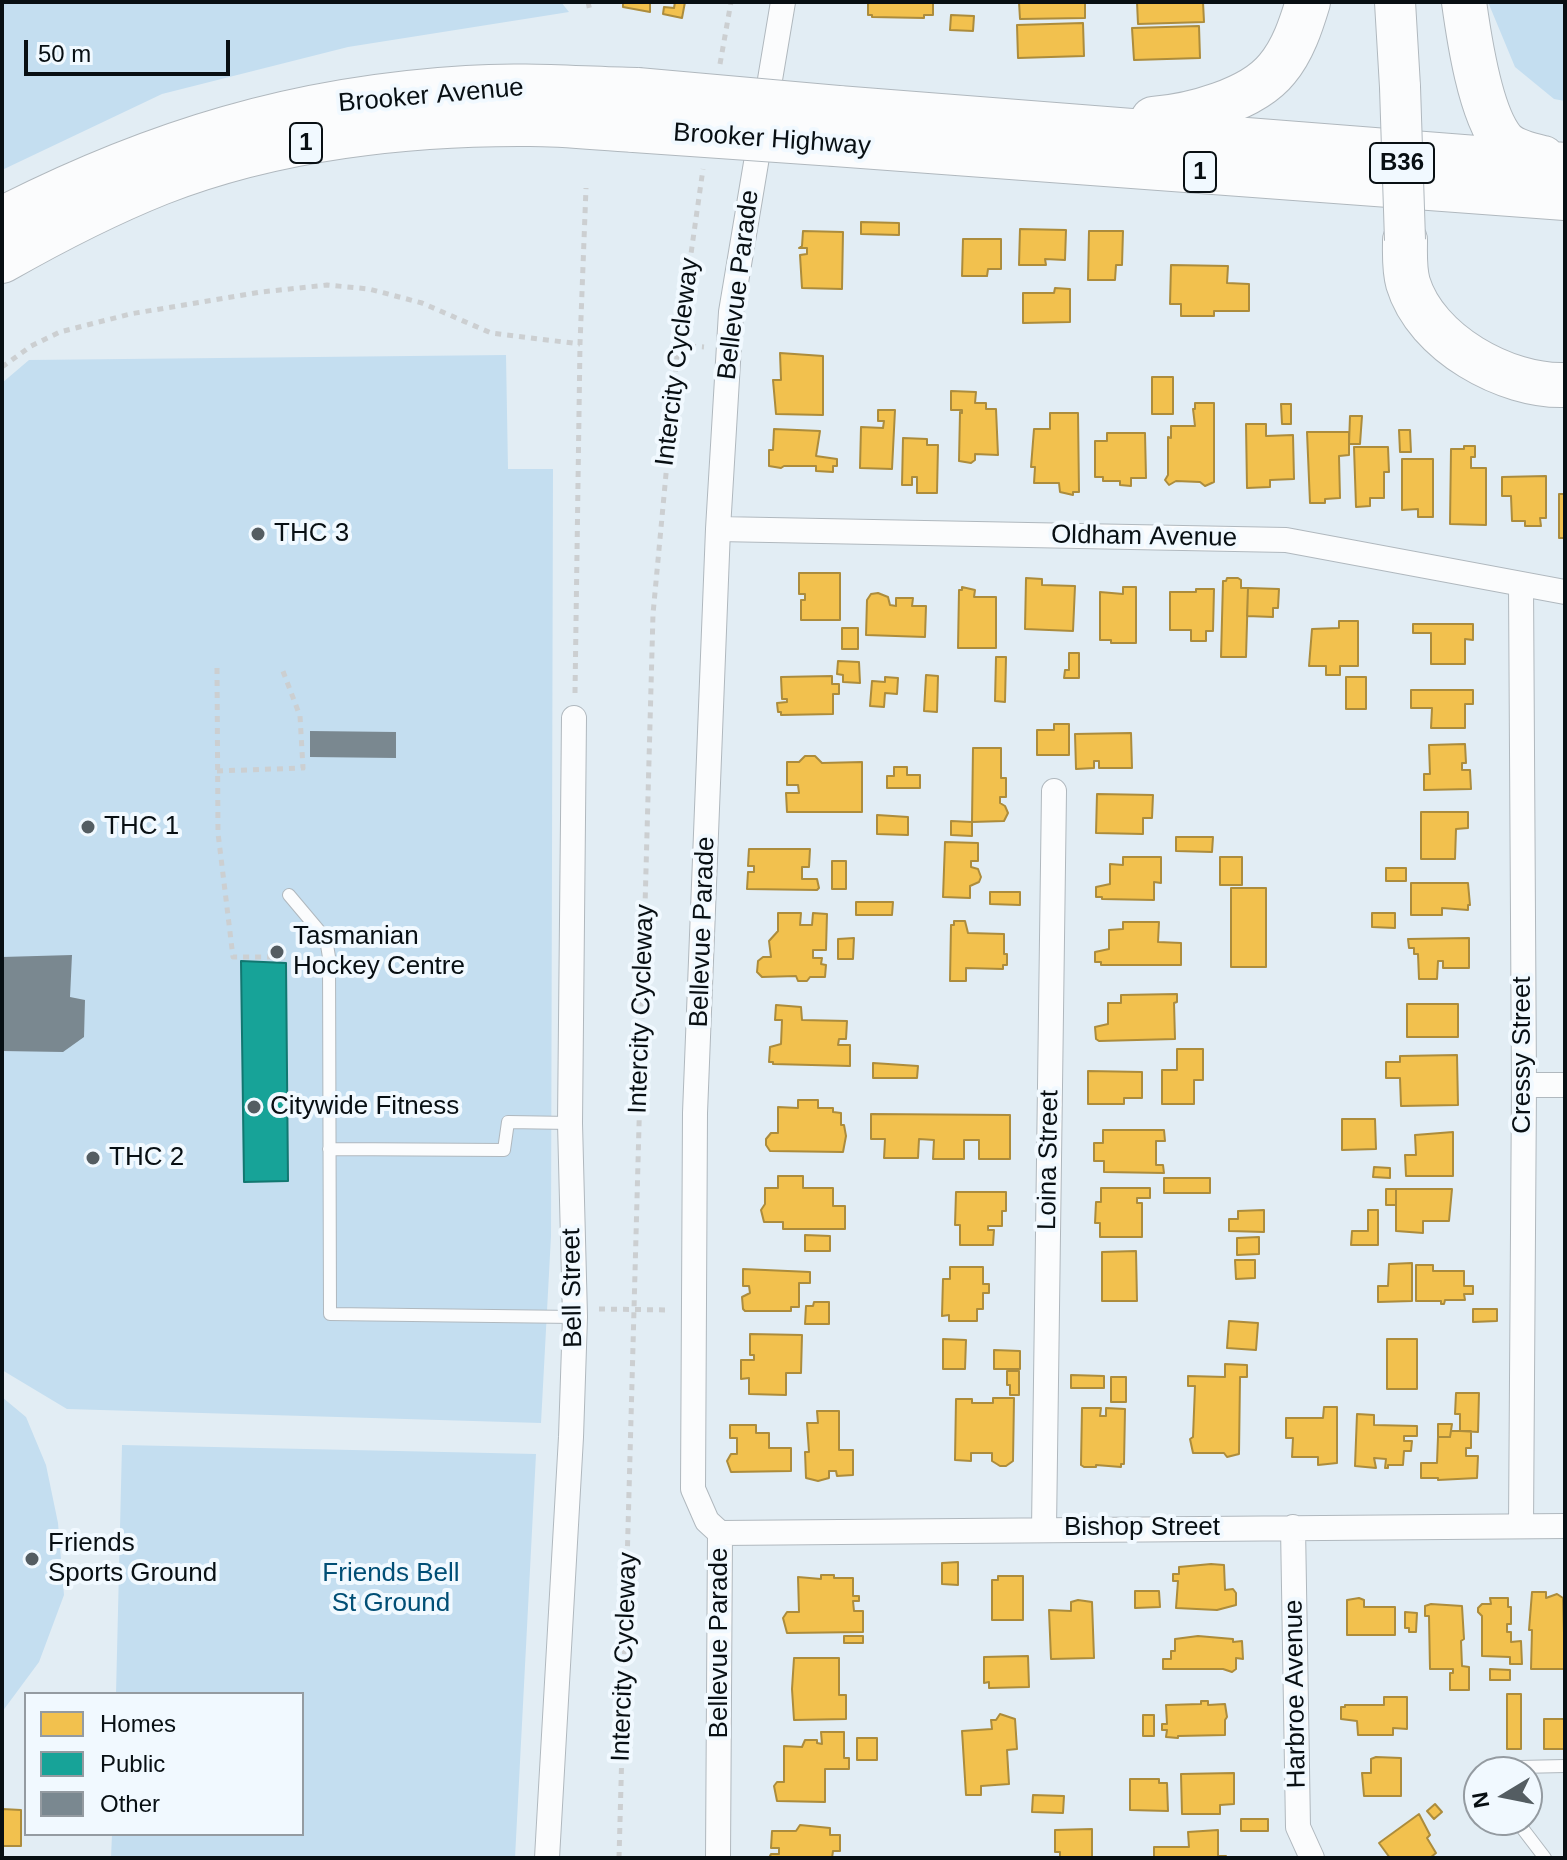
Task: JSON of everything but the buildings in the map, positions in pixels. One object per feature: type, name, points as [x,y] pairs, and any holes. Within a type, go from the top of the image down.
[{"type":"highway","points":[[1047,126],[1169,118],[1211,108],[1248,91],[1276,70],[1298,34],[1308,2]]},
{"type":"highway","points":[[1464,2],[1469,40],[1479,78],[1493,123],[1505,143],[1523,153],[1565,165]]},
{"type":"highway","name":"Brooker Avenue","points":[[2,219],[62,188],[171,144],[275,114],[351,100],[467,88],[635,110]]},
{"type":"highway","name":"Brooker Highway","points":[[2,261],[69,223],[162,182],[261,152],[352,134],[464,125],[533,124],[635,110],[837,126],[1565,198]]},
{"type":"highway","name":"Brooker Highway","points":[[837,126],[1047,126],[1565,165]]},
{"type":"highway","points":[[1405,240],[1424,279],[1466,329],[1518,359],[1565,368]]},
{"type":"highway","points":[[1405,240],[1405,267],[1414,297],[1430,320],[1453,343],[1475,361],[1507,376],[1565,385]]},
{"type":"main road","name":"B36","points":[[1395,2],[1405,240]]},
{"type":"street","name":"Bellevue Parade","points":[[718,1858],[720,1533],[707,1521],[693,1489],[695,1113],[718,529],[731,312],[783,2]]},
{"type":"street","name":"Oldham Avenue","points":[[718,529],[1286,540],[1565,592]]},
{"type":"street","name":"Cressy Street","points":[[1521,584],[1524,1085],[1521,1526]]},
{"type":"street","name":"Bell Street","points":[[547,1858],[571,1437],[585,1320],[570,1123],[574,718]]},
{"type":"street","name":"Loina Street","points":[[1044,1529],[1054,791]]},
{"type":"street","points":[[1524,1085],[1565,1085]]},
{"type":"street","name":"Bishop Street","points":[[720,1533],[1565,1526]]},
{"type":"street","name":"Harbroe Avenue","points":[[1293,1527],[1298,1827],[1312,1858]]},
{"type":"lane","points":[[289,895],[326,939],[329,957],[330,1314],[585,1320]]},
{"type":"lane","points":[[329,1149],[504,1150],[508,1122],[570,1123]]},
{"type":"lane","points":[[1543,1766],[1565,1766]]},
{"type":"lane","points":[[1528,1836],[1545,1858]]},
{"type":"path","points":[[588,2],[590,11]]},
{"type":"path","points":[[719,68],[731,2]]},
{"type":"path","name":"Intercity Cycleway","points":[[619,1858],[653,614],[678,345],[704,163]]},
{"type":"path","points":[[574,718],[580,344],[586,188]]},
{"type":"path","points":[[2,367],[31,346],[60,332],[130,314],[261,292],[327,285],[369,289],[422,303],[491,333],[580,344]]},
{"type":"path","points":[[217,771],[303,768],[300,716],[281,666]]},
{"type":"path","points":[[217,668],[218,833],[233,957],[329,957]]},
{"type":"path","points":[[585,1320],[596,1309],[694,1311]]},
{"type":"green space","points":[[2,2],[561,2],[569,12],[348,47],[162,94],[2,170]]},
{"type":"green space","points":[[1488,2],[1565,2],[1565,101],[1554,99],[1515,67]]},
{"type":"green space","name":"Tasmanian Hockey Centre","points":[[506,355],[508,469],[553,469],[551,1236],[541,1423],[67,1409],[2,1370],[2,383],[29,360]]},
{"type":"green space","name":"Friends Sports Ground","points":[[2,1397],[26,1417],[46,1465],[58,1523],[64,1595],[39,1662],[2,1712]]},
{"type":"green space","name":"Friends Bell St Ground","points":[[122,1445],[536,1454],[515,1858],[111,1858],[112,1836],[304,1836],[304,1692],[116,1692]]},
{"type":"place","name":"THC 3","points":[[258,534]]},
{"type":"place","name":"THC 1","points":[[88,827]]},
{"type":"place","name":"Tasmanian Hockey Centre","points":[[277,952]]},
{"type":"place","name":"Citywide Fitness","points":[[254,1107]]},
{"type":"place","name":"THC 2","points":[[93,1158]]},
{"type":"place","name":"Friends Sports Ground","points":[[32,1559]]}]
